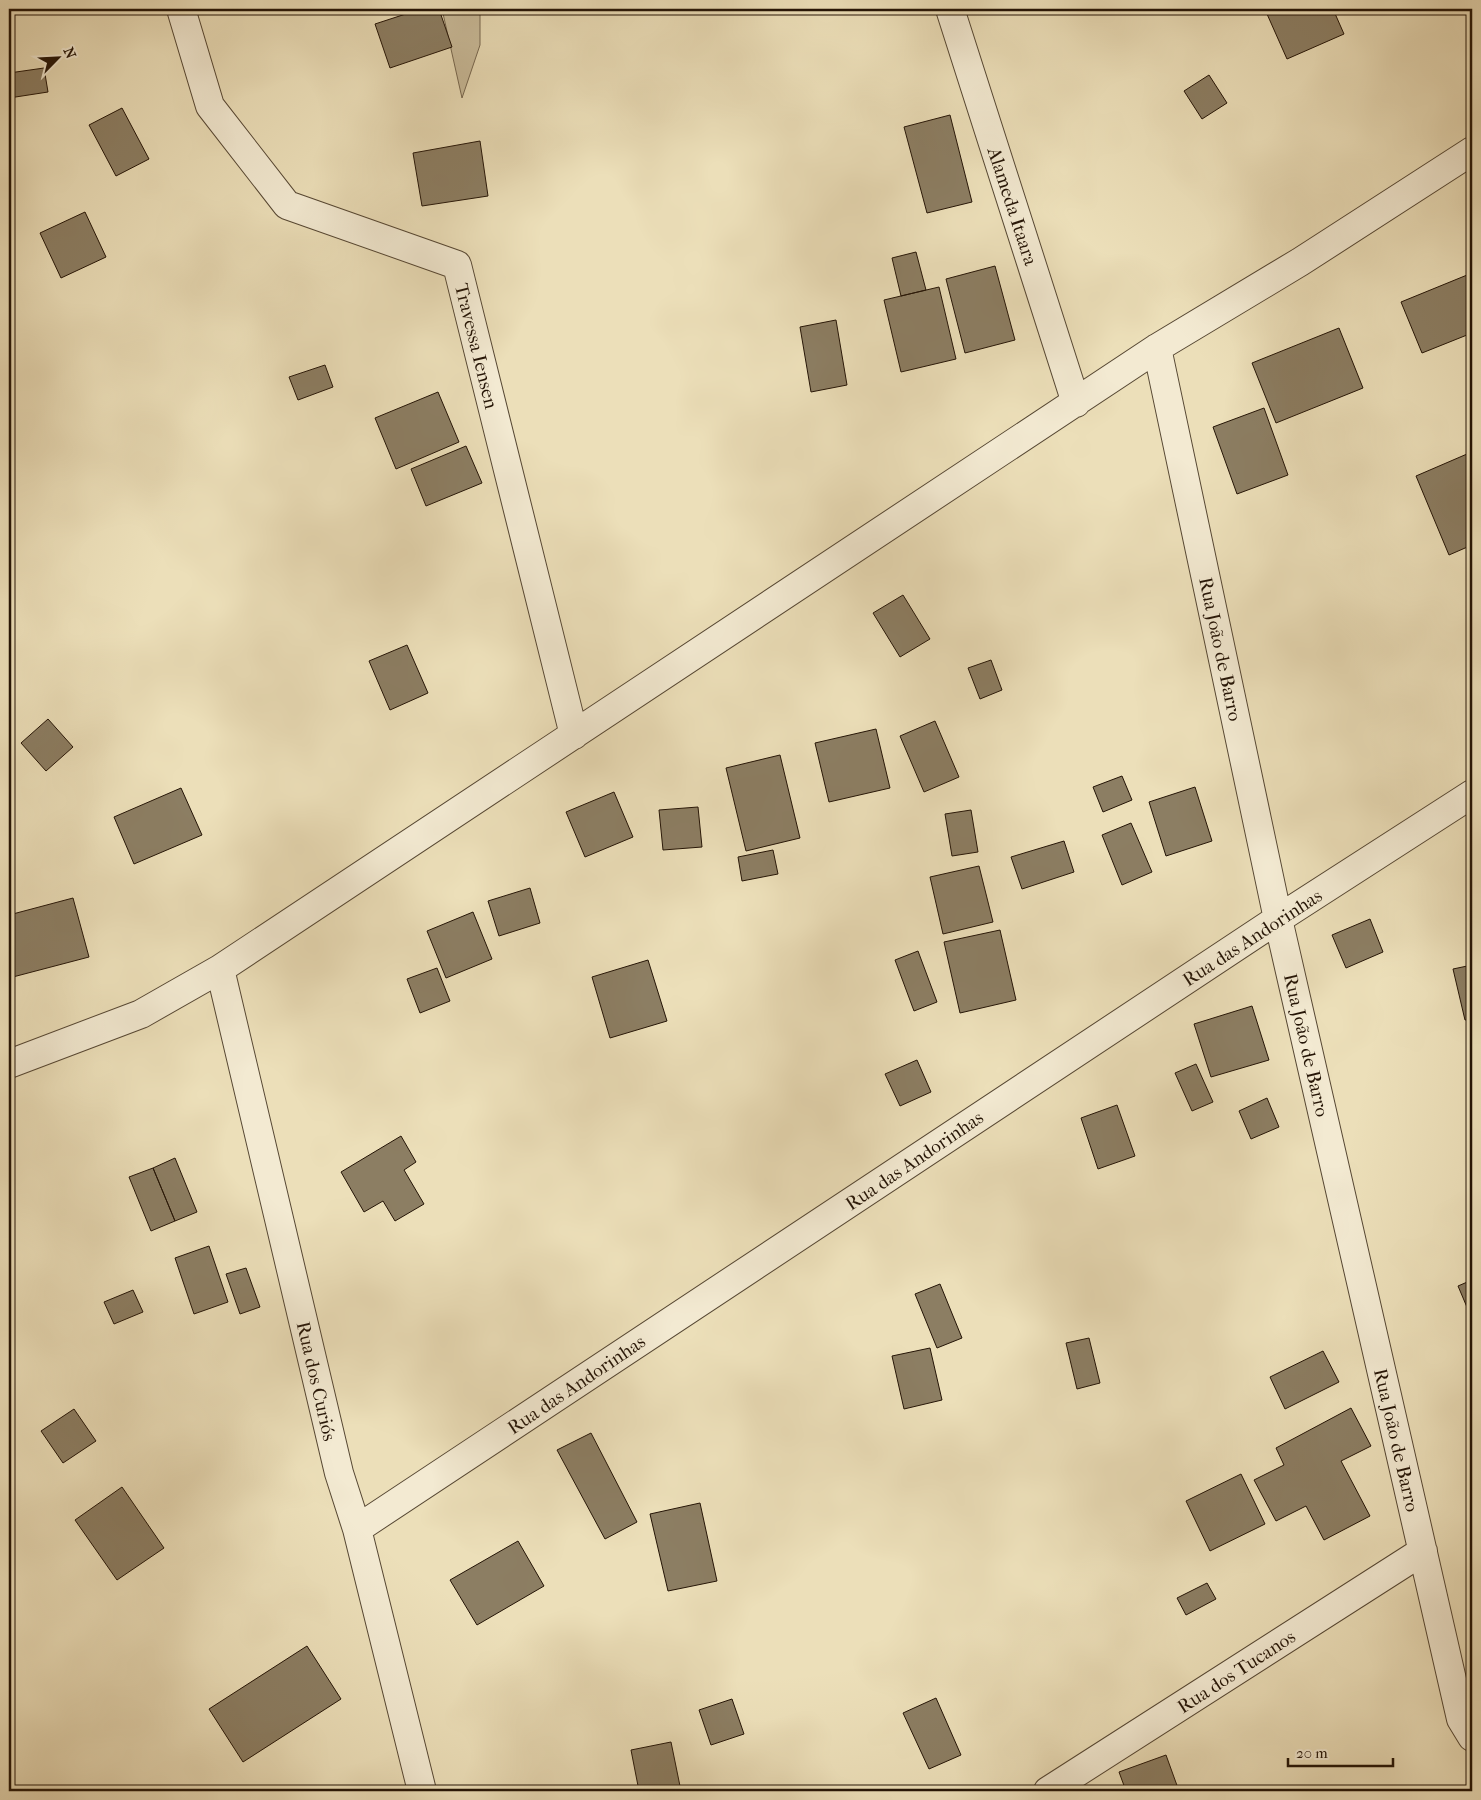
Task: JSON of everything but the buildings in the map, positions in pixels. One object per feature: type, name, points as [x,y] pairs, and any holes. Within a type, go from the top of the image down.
[{"type":"street","name":"Travessa Iensen","points":[[181,9],[210,106],[287,205],[457,265],[574,735]]},
{"type":"street","name":"Alameda Itaara","points":[[950,9],[1076,402]]},
{"type":"street","points":[[9,1064],[141,1014],[220,969],[1157,348],[1300,262],[1472,151]]},
{"type":"street","name":"Rua João de Barro","points":[[1157,348],[1278,919],[1461,1719],[1472,1736]]},
{"type":"street","name":"Rua das Andorinhas","points":[[357,1529],[1278,919],[1472,794]]},
{"type":"street","name":"Rua dos Curiós","points":[[220,969],[339,1473],[357,1529],[422,1791]]},
{"type":"street","name":"Rua dos Tucanos","points":[[1048,1791],[1423,1551]]},
{"type":"shaded area","points":[[442,9],[480,9],[480,45],[462,98]]}]
